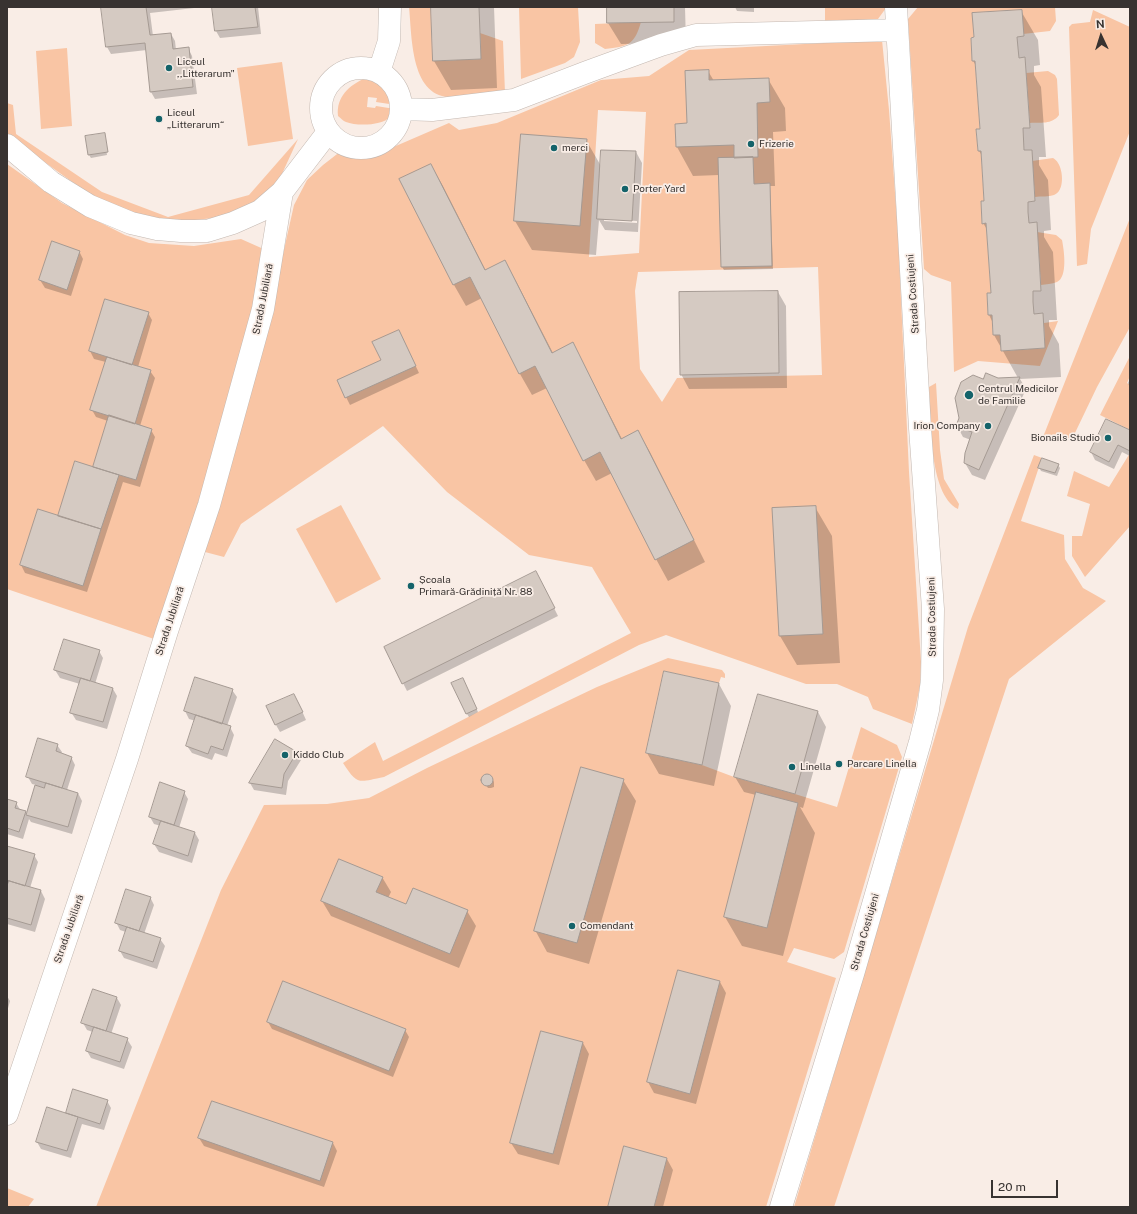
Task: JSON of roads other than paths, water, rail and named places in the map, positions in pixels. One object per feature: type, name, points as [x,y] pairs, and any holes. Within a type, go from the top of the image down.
[{"type":"street","points":[[380,72],[389,41],[390,7]]},
{"type":"street","name":"Strada Costiujeni","points":[[781,1207],[853,974],[920,742],[928,710],[932,680],[933,609],[920,428],[896,7]]},
{"type":"street","points":[[401,109],[432,110],[514,100],[661,45],[696,35],[897,30]]},
{"type":"street","points":[[366,67],[380,72],[396,87],[400,98],[401,109],[398,122],[392,133],[383,141],[372,147],[359,148],[348,146],[337,140],[328,132],[322,120],[320,107],[322,93],[329,82],[340,73],[353,68],[366,67]]},
{"type":"street","name":"Strada Jubiliară","points":[[7,1114],[127,759],[167,631],[209,505],[263,309],[282,192],[328,132]]},
{"type":"street","points":[[7,145],[51,182],[90,206],[131,224],[157,230],[207,231],[233,223],[260,211],[282,192]]},
{"type":"place","name":"Liceul ,,Litterarum\"","points":[[169,68]]},
{"type":"place","name":"Liceul „Litterarum“","points":[[159,119]]},
{"type":"place","name":"Frizerie","points":[[751,144]]},
{"type":"place","name":"merci","points":[[554,148]]},
{"type":"place","name":"Porter Yard","points":[[625,189]]},
{"type":"place","name":"Centrul Medicilor de Familie","points":[[969,395]]},
{"type":"place","name":"Irion Company","points":[[988,426]]},
{"type":"place","name":"Bionails Studio","points":[[1108,438]]},
{"type":"place","name":"Școala Primară-Grădiniță Nr. 88","points":[[411,586]]},
{"type":"place","name":"Kiddo Club","points":[[285,755]]},
{"type":"place","name":"Parcare Linella","points":[[839,764]]},
{"type":"place","name":"Linella","points":[[792,767]]},
{"type":"place","name":"Comendant","points":[[572,926]]}]
